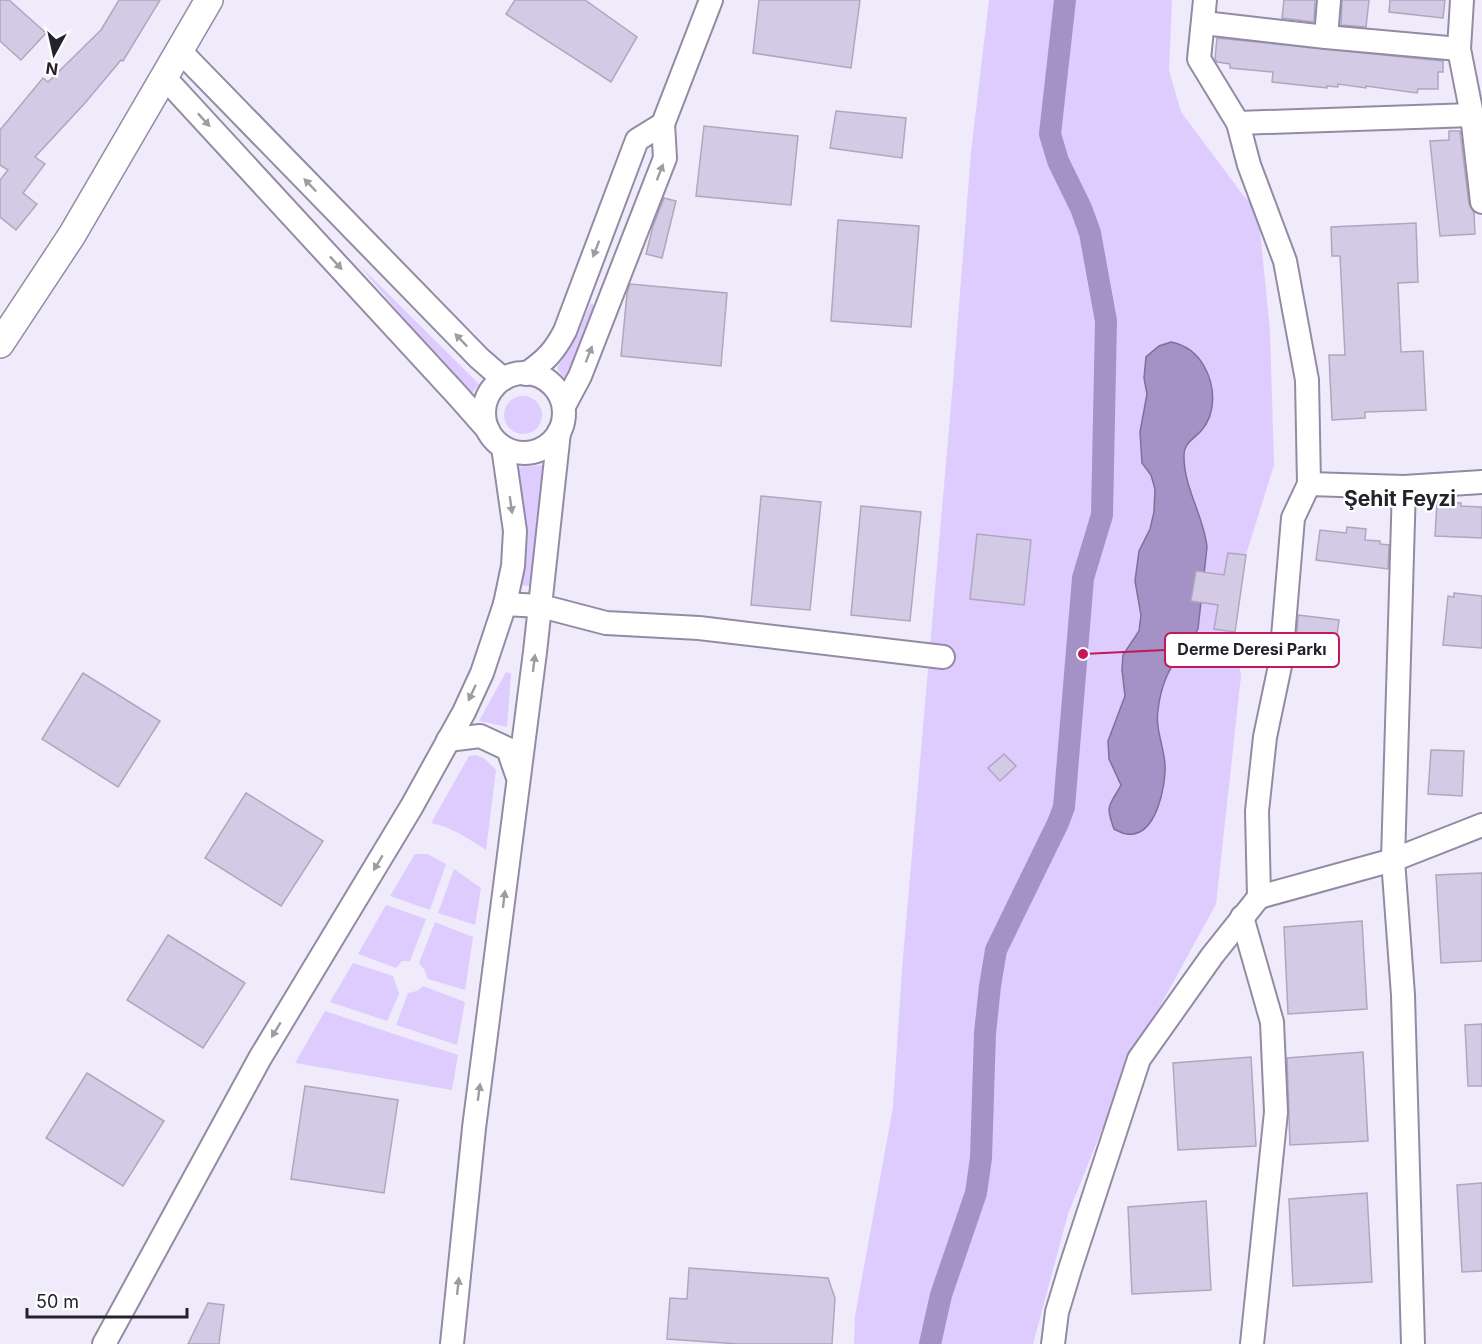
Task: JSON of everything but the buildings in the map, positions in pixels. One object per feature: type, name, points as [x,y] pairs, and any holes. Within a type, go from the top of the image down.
[{"type":"street","points":[[0,344],[72,235],[210,0]]},
{"type":"street","points":[[564,406],[580,376],[665,158],[663,124],[711,0]]},
{"type":"street","points":[[1205,0],[1199,59],[1238,123],[1249,165],[1285,261],[1306,380],[1309,484],[1293,518],[1281,661],[1265,737],[1257,811],[1259,897]]},
{"type":"street","points":[[1326,37],[1329,0]]},
{"type":"street","points":[[1462,0],[1459,49],[1475,84],[1472,115],[1479,159],[1482,202]]},
{"type":"street","points":[[1204,23],[1459,49]]},
{"type":"street","points":[[180,51],[479,358],[503,379]]},
{"type":"street","points":[[164,77],[458,396],[494,440],[503,447],[520,453],[540,450],[551,443],[559,432]]},
{"type":"street","points":[[1238,123],[1472,115]]},
{"type":"street","points":[[526,374],[545,361],[555,349],[565,330],[637,141],[663,124]]},
{"type":"street","points":[[452,1344],[474,1128],[564,406],[559,394],[550,383],[539,376],[526,374],[503,379],[488,396],[484,419],[488,430]]},
{"type":"street","points":[[104,1344],[260,1058],[412,807],[482,673],[506,604],[513,566],[515,531],[503,447]]},
{"type":"street","points":[[1309,484],[1404,487],[1482,482]]},
{"type":"street","points":[[1404,487],[1393,860],[1402,994],[1413,1344]]},
{"type":"street","points":[[506,604],[540,606],[606,622],[699,628],[943,657]]},
{"type":"street","points":[[448,740],[480,736],[508,749],[519,779]]},
{"type":"street","points":[[1053,1344],[1057,1312],[1139,1059],[1242,917],[1259,897],[1393,860],[1482,825]]},
{"type":"street","points":[[1242,917],[1272,1022],[1276,1112],[1252,1344]]},
{"type":"shaded area","points":[[989,0],[1172,0],[1169,70],[1181,112],[1243,195],[1258,210],[1270,331],[1274,465],[1246,555],[1235,631],[1241,676],[1216,904],[1128,1065],[1068,1214],[1033,1344],[854,1344],[855,1316],[893,1107],[902,969],[971,152]]},
{"type":"shaded area","points":[[359,265],[479,384],[470,396]]},
{"type":"shaded area","points":[[591,303],[596,307],[567,382],[557,368],[577,335]]},
{"type":"shaded area","points":[[1171,342],[1186,347],[1198,357],[1208,374],[1212,390],[1210,416],[1184,452],[1187,480],[1207,547],[1198,629],[1170,670],[1159,704],[1157,717],[1165,765],[1161,797],[1152,819],[1145,828],[1137,833],[1125,834],[1114,829],[1109,810],[1121,785],[1109,759],[1108,741],[1125,696],[1123,655],[1139,631],[1141,615],[1135,581],[1139,551],[1150,529],[1154,512],[1155,489],[1151,475],[1142,463],[1140,432],[1147,394],[1144,378],[1146,357],[1159,346]]},
{"type":"shaded area","points":[[523,396],[536,402],[542,415],[536,428],[523,434],[510,428],[504,415],[510,402]]},
{"type":"shaded area","points":[[545,465],[530,586],[521,585],[527,531],[517,467]]},
{"type":"shaded area","points":[[506,672],[511,674],[507,727],[479,721]]},
{"type":"shaded area","points":[[476,755],[484,758],[496,770],[486,850],[453,830],[431,823],[469,756]]},
{"type":"shaded area","points":[[415,854],[427,854],[446,864],[430,910],[390,896]]},
{"type":"shaded area","points":[[454,869],[481,888],[475,925],[438,913]]},
{"type":"shaded area","points":[[386,905],[426,919],[410,961],[402,961],[396,968],[358,954]]},
{"type":"shaded area","points":[[435,922],[473,937],[465,990],[428,979],[419,963]]},
{"type":"shaded area","points":[[353,963],[393,976],[399,994],[387,1021],[330,1002]]},
{"type":"shaded area","points":[[423,986],[465,1002],[457,1045],[396,1025],[408,993],[417,991]]},
{"type":"shaded area","points":[[325,1011],[458,1055],[452,1090],[295,1063]]},
{"type":"waterway","points":[[930,1344],[941,1295],[976,1193],[981,1158],[985,1033],[996,950],[1064,807],[1083,578],[1102,515],[1106,321],[1090,233],[1081,208],[1058,161],[1050,134],[1065,0]]},
{"type":"place","name":"Derme Deresi Parkı","points":[[1083,654]]},
{"type":"district","name":"Şehit Feyzi","points":[[1400,499]]}]
